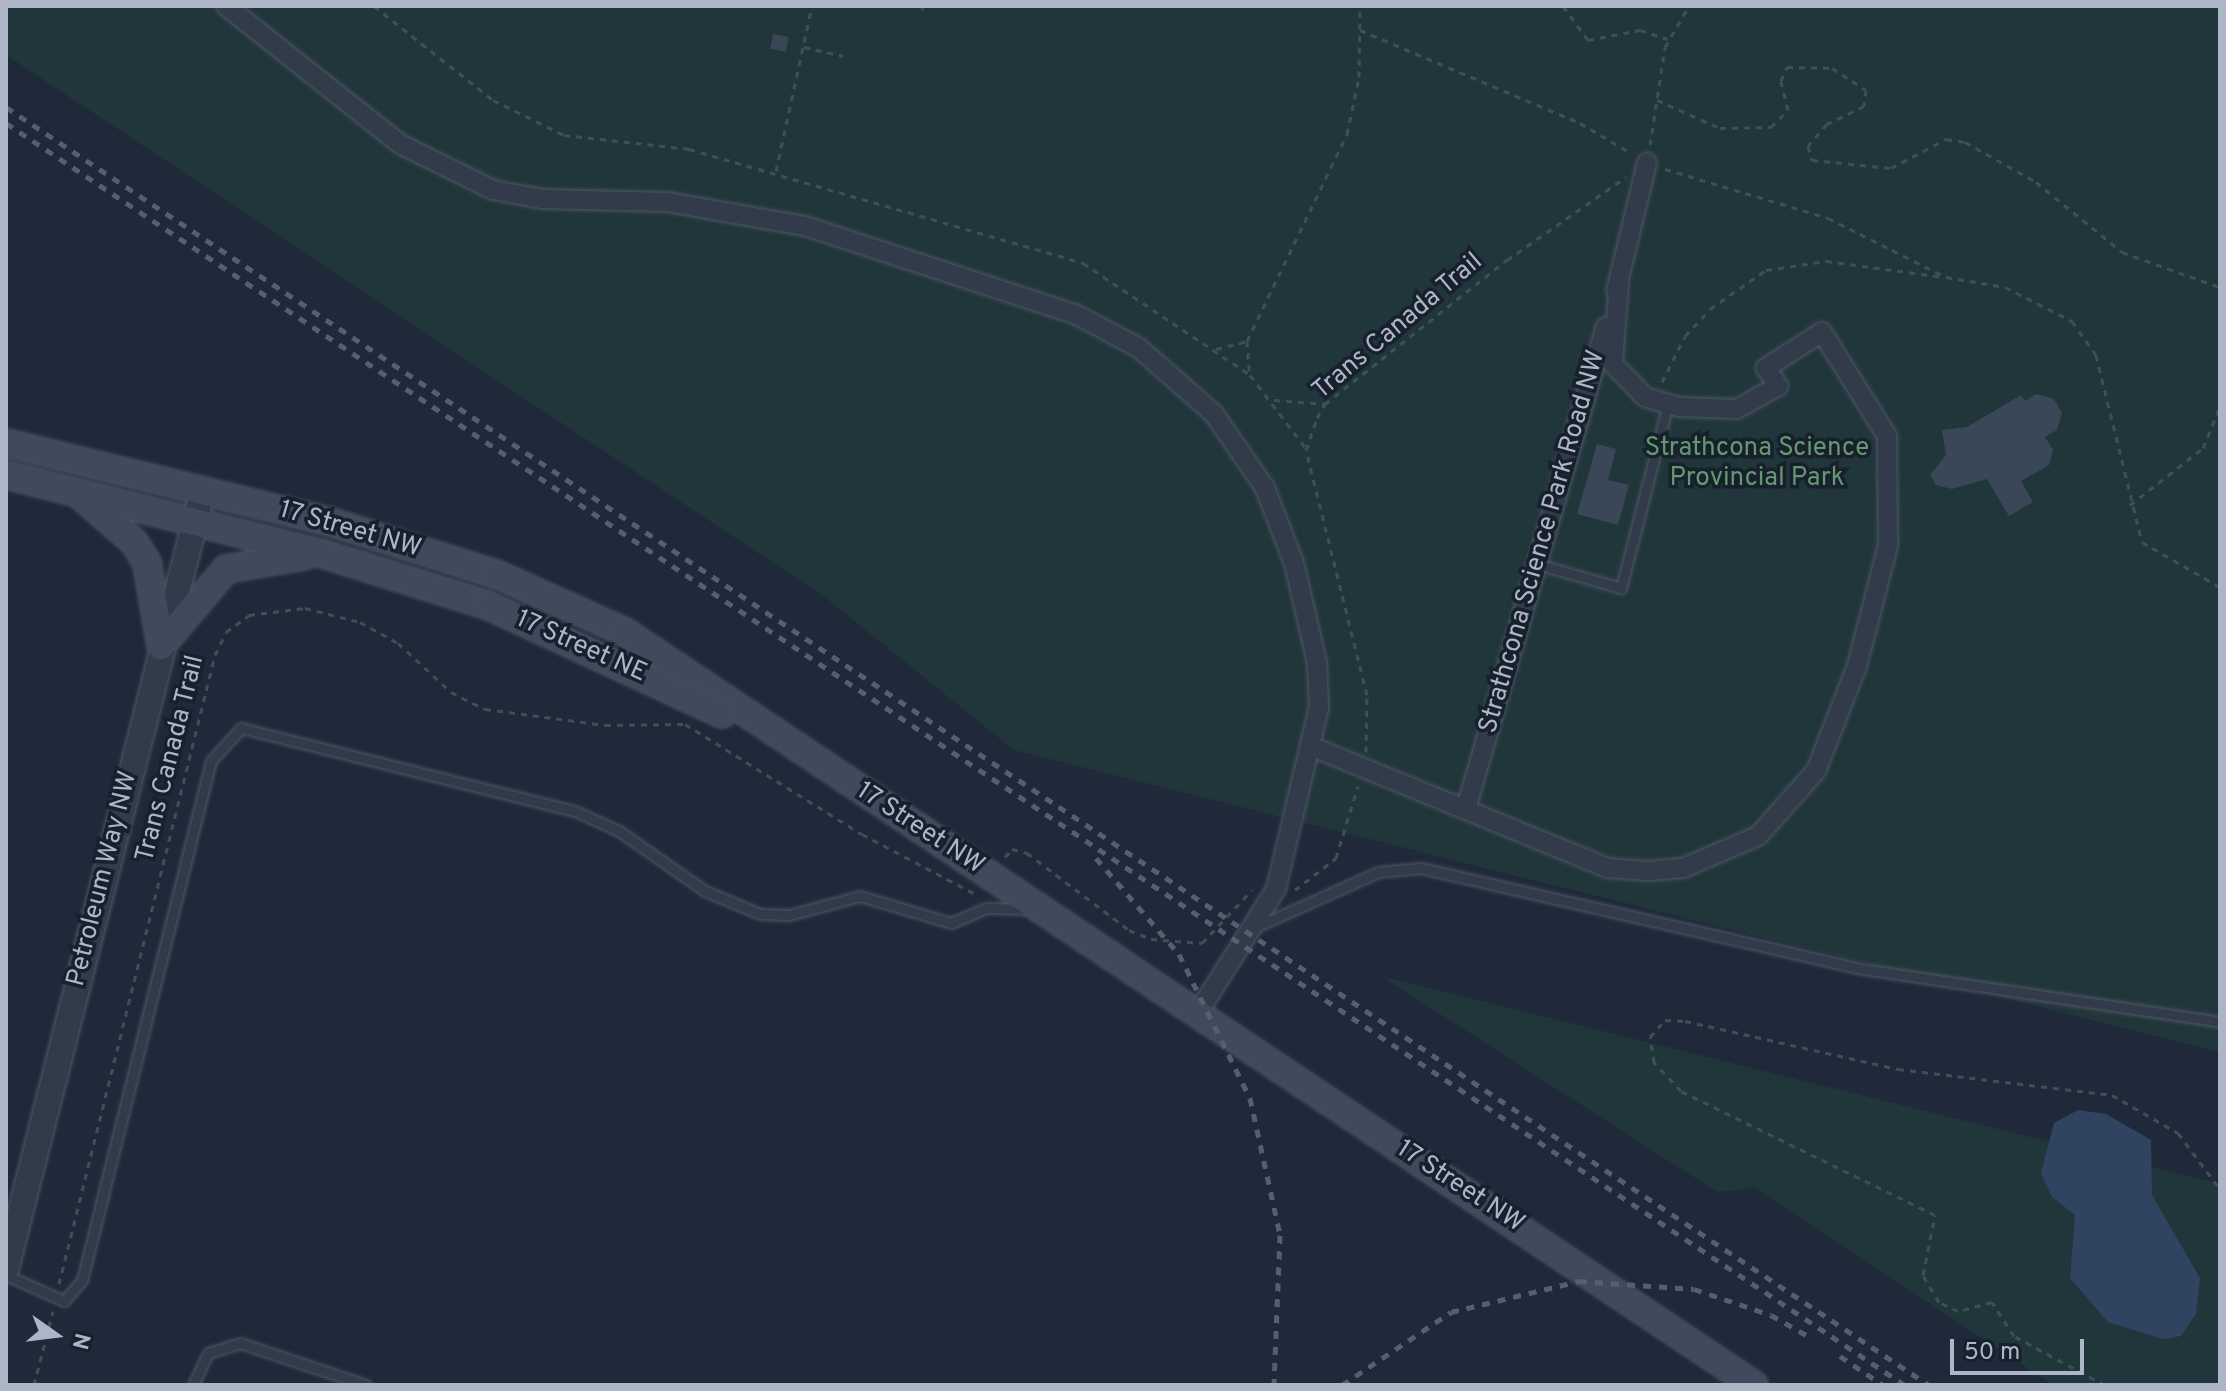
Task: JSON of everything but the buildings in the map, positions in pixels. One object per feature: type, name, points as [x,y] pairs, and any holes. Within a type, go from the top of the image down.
[{"type":"main road","name":"17 Street NW","points":[[6,443],[203,490],[496,574],[611,625],[1754,1385]]},
{"type":"main road","points":[[6,475],[196,521]]},
{"type":"main road","points":[[76,493],[119,526],[147,563],[161,646]]},
{"type":"main road","name":"17 Street NW","points":[[196,521],[323,554]]},
{"type":"main road","points":[[161,646],[226,569],[323,554]]},
{"type":"main road","name":"17 Street NE","points":[[323,554],[487,605],[614,659],[828,768]]},
{"type":"street","points":[[226,6],[400,144],[493,190],[543,199],[667,202],[805,226],[1075,314],[1139,348],[1214,414],[1265,488],[1304,595],[1317,663],[1315,748],[1292,840],[1258,926],[1198,1013]]},
{"type":"street","name":"Strathcona Science Park Road NW","points":[[1467,805],[1619,280],[1647,163]]},
{"type":"street","name":"Strathcona Science Park Road NW","points":[[1315,748],[1467,805],[1607,868],[1683,868],[1758,836],[1785,813],[1828,748],[1888,545],[1887,436],[1822,332],[1766,368],[1778,386],[1757,401],[1714,410],[1661,402],[1622,381],[1613,364],[1619,280]]},
{"type":"street","name":"Petroleum Way NW","points":[[6,1272],[161,646],[203,490]]},
{"type":"lane","points":[[1537,564],[1621,588],[1661,402]]},
{"type":"lane","points":[[6,1272],[64,1301],[82,1280],[211,761],[241,728],[575,811],[619,831],[705,891],[760,914],[789,915],[860,896],[951,923],[986,908],[1042,909]]},
{"type":"lane","points":[[1258,926],[1378,872],[1421,868],[1856,968],[2218,1023]]},
{"type":"lane","points":[[193,1385],[208,1353],[240,1343],[366,1385]]},
{"type":"path","points":[[374,6],[493,100],[544,128],[776,171],[1083,263],[1216,349],[1250,375],[1274,400],[1306,450],[1367,695],[1366,751]]},
{"type":"path","points":[[776,171],[812,6]]},
{"type":"path","points":[[1250,375],[1247,341],[1347,134],[1360,30],[1360,6]]},
{"type":"path","points":[[1563,6],[1588,40],[1640,30],[1668,39]]},
{"type":"path","points":[[1647,163],[1668,39],[1689,6]]},
{"type":"path","points":[[1360,30],[1580,123],[1647,163],[1683,180],[1727,183],[1814,213],[1946,277]]},
{"type":"path","points":[[803,47],[843,56]]},
{"type":"path","points":[[1657,100],[1720,128],[1771,127],[1788,110],[1781,81],[1787,67],[1832,68],[1866,90],[1864,106],[1827,124],[1808,146],[1812,160],[1891,168],[1946,139],[1965,142],[2036,182],[2122,252],[2220,287]]},
{"type":"path","name":"Trans Canada Trail","points":[[1306,450],[1325,404],[1507,260],[1647,163]]},
{"type":"path","points":[[1661,402],[1685,336],[1766,270],[1826,261],[2005,287],[2082,330],[2127,461],[2130,505],[2142,542],[2220,587]]},
{"type":"path","points":[[1216,349],[1247,341]]},
{"type":"path","points":[[1274,400],[1325,404]]},
{"type":"path","points":[[2130,505],[2203,448],[2220,407]]},
{"type":"path","name":"Trans Canada Trail","points":[[34,1385],[215,655],[226,632],[249,615],[305,608],[360,622],[398,643],[451,692],[485,709],[605,725],[685,724],[862,834],[979,895]]},
{"type":"path","points":[[1292,892],[1336,858],[1362,770]]},
{"type":"path","points":[[1005,858],[1012,849],[1027,853],[1139,936],[1194,945],[1207,940],[1246,893],[1262,887]]},
{"type":"path","points":[[2105,1385],[2014,1336],[1992,1302],[1958,1311],[1939,1302],[1923,1275],[1935,1215],[1681,1091],[1654,1062],[1650,1037],[1665,1020],[1685,1021],[1898,1069],[2112,1095],[2178,1133],[2220,1189]]},
{"type":"green space","name":"Strathcona Science Provincial Park","points":[[6,6],[2220,6],[2220,1052],[1014,750],[826,598],[6,55]]},
{"type":"green space","points":[[1381,976],[2220,1184],[2220,1385],[2053,1385],[1755,1188],[1717,1192]]},
{"type":"water","points":[[2078,1110],[2106,1114],[2151,1140],[2152,1195],[2200,1278],[2196,1314],[2181,1336],[2163,1339],[2108,1322],[2070,1278],[2075,1215],[2052,1197],[2041,1173],[2054,1123]]},
{"type":"railway","points":[[6,107],[1929,1385]]},
{"type":"railway","points":[[6,123],[1905,1385]]},
{"type":"railway","points":[[1096,858],[1179,954],[1250,1098],[1280,1235],[1274,1385]]},
{"type":"railway","points":[[1342,1385],[1451,1312],[1579,1281],[1694,1289],[1771,1315],[1813,1339]]},
{"type":"railway","points":[[1840,1356],[1883,1385]]}]
